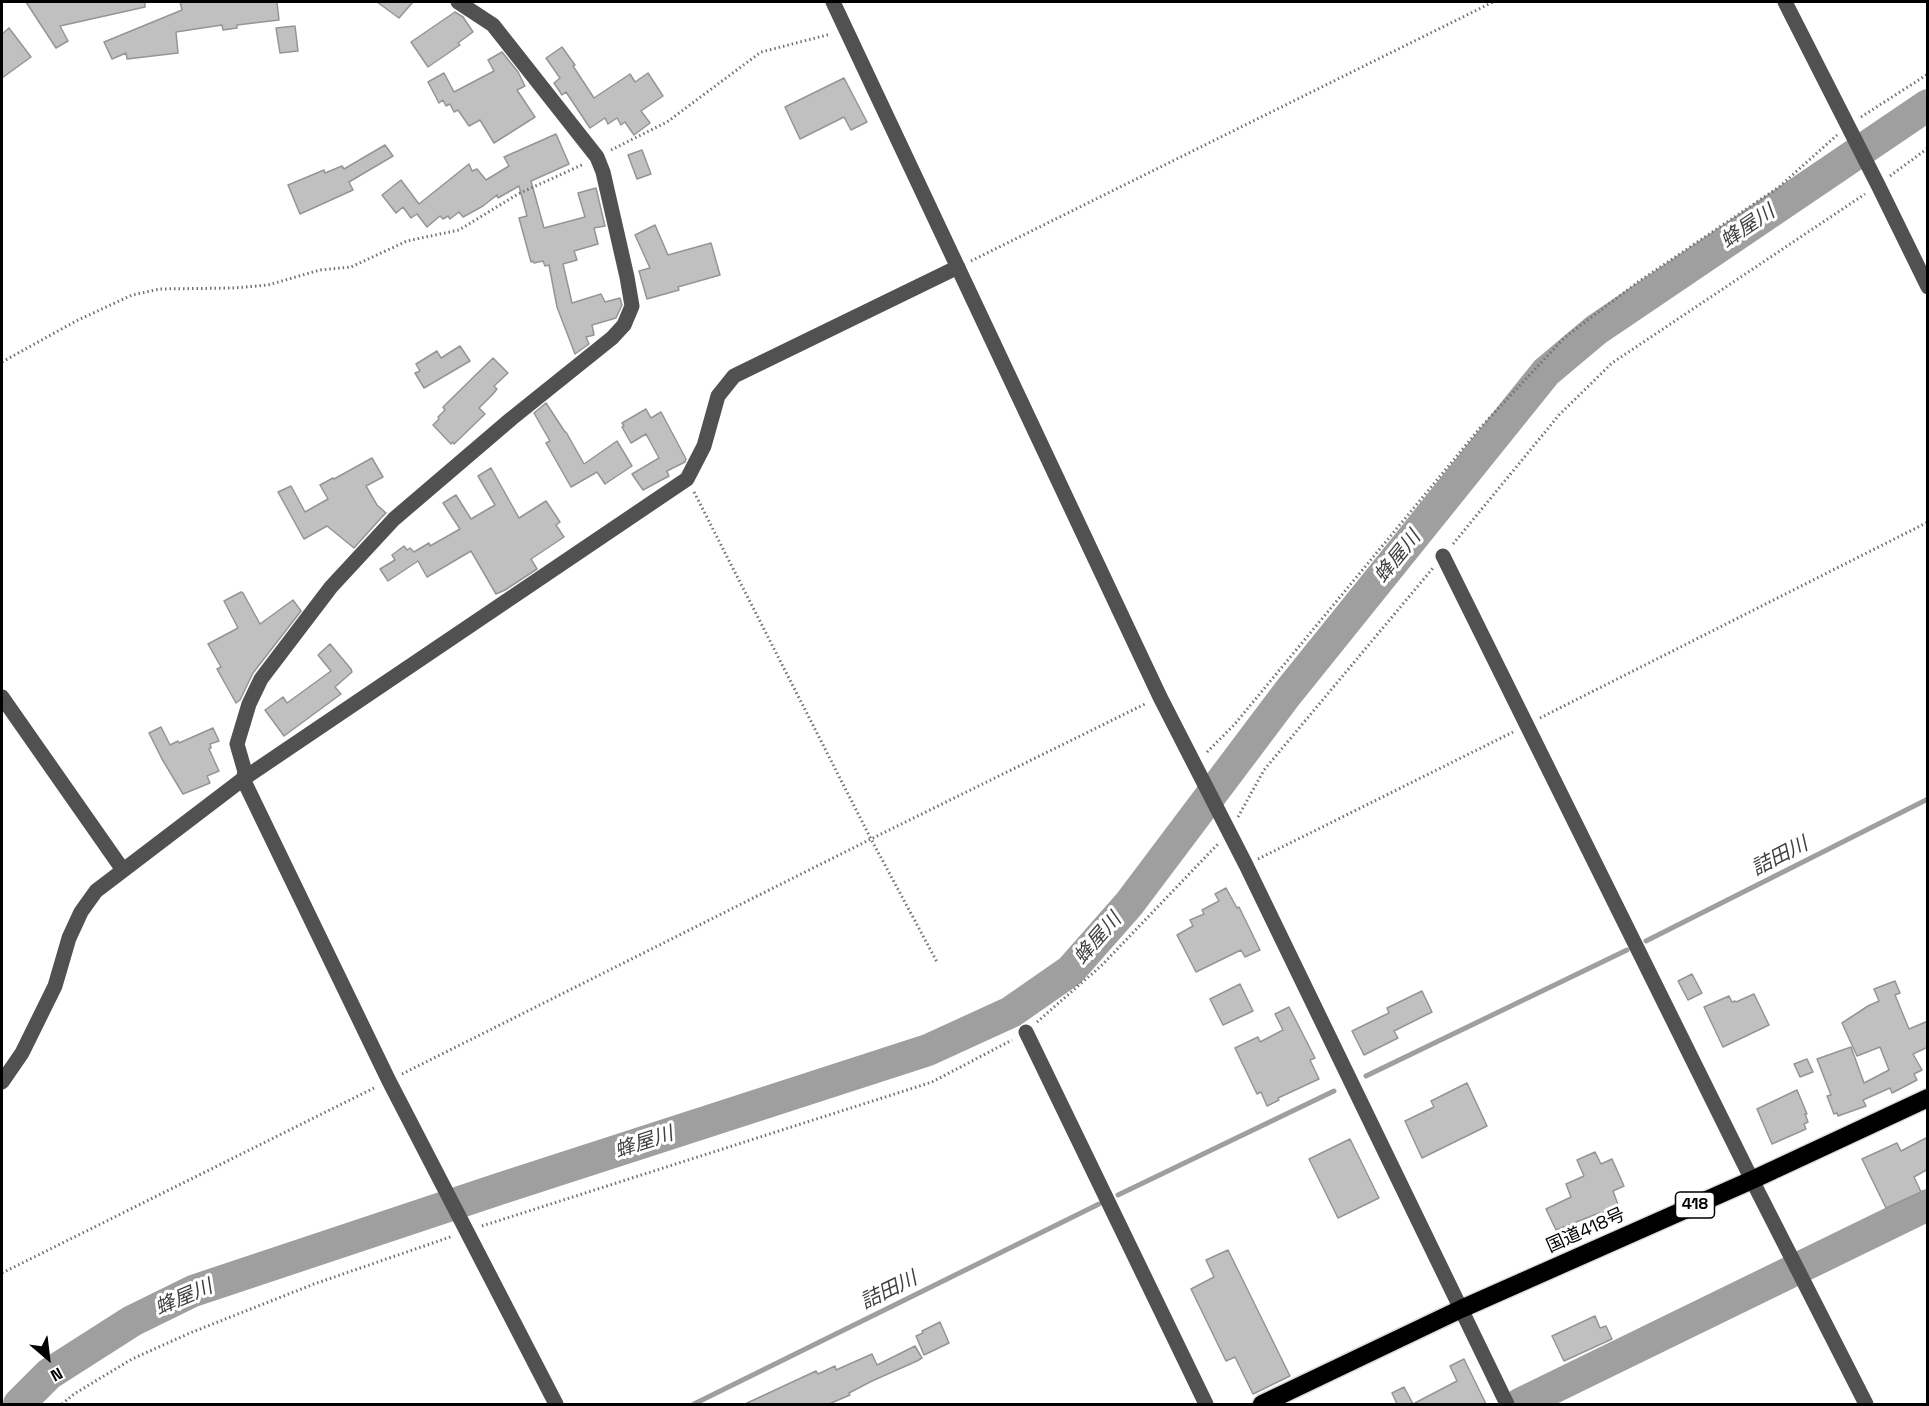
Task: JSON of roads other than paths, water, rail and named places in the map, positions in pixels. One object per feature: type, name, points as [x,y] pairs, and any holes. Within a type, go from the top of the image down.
[{"type":"highway","name":"国道418号","points":[[1262,1404],[1461,1309],[1752,1180],[1928,1098]]},
{"type":"street","points":[[458,2],[494,25],[597,157],[603,172],[632,306],[624,325],[612,338],[511,419],[394,519],[331,587],[261,678],[249,704],[237,744],[244,772],[243,779],[389,1081],[556,1404]]},
{"type":"street","points":[[833,2],[1160,697],[1246,865],[1506,1402]]},
{"type":"street","points":[[1785,2],[1928,286]]},
{"type":"street","points":[[2,1082],[22,1053],[55,986],[69,938],[81,912],[96,891],[243,779],[687,479],[704,446],[718,396],[734,376],[958,267]]},
{"type":"street","points":[[1443,556],[1752,1180],[1866,1404]]},
{"type":"street","points":[[2,697],[123,870]]},
{"type":"street","points":[[1026,1032],[1206,1404]]},
{"type":"waterway","name":"蜂屋川","points":[[19,1404],[49,1374],[132,1321],[193,1291],[928,1050],[1011,1012],[1070,971],[1129,904],[1287,694],[1546,372],[1596,330],[1928,105]]},
{"type":"waterway","name":"詰田川","points":[[1646,941],[1928,799]]},
{"type":"waterway","name":"詰田川","points":[[1366,1076],[1627,950]]},
{"type":"waterway","name":"詰田川","points":[[1118,1195],[1334,1091]]},
{"type":"waterway","name":"詰田川","points":[[694,1404],[1099,1204]]},
{"type":"waterway","points":[[1520,1404],[1928,1205]]}]
